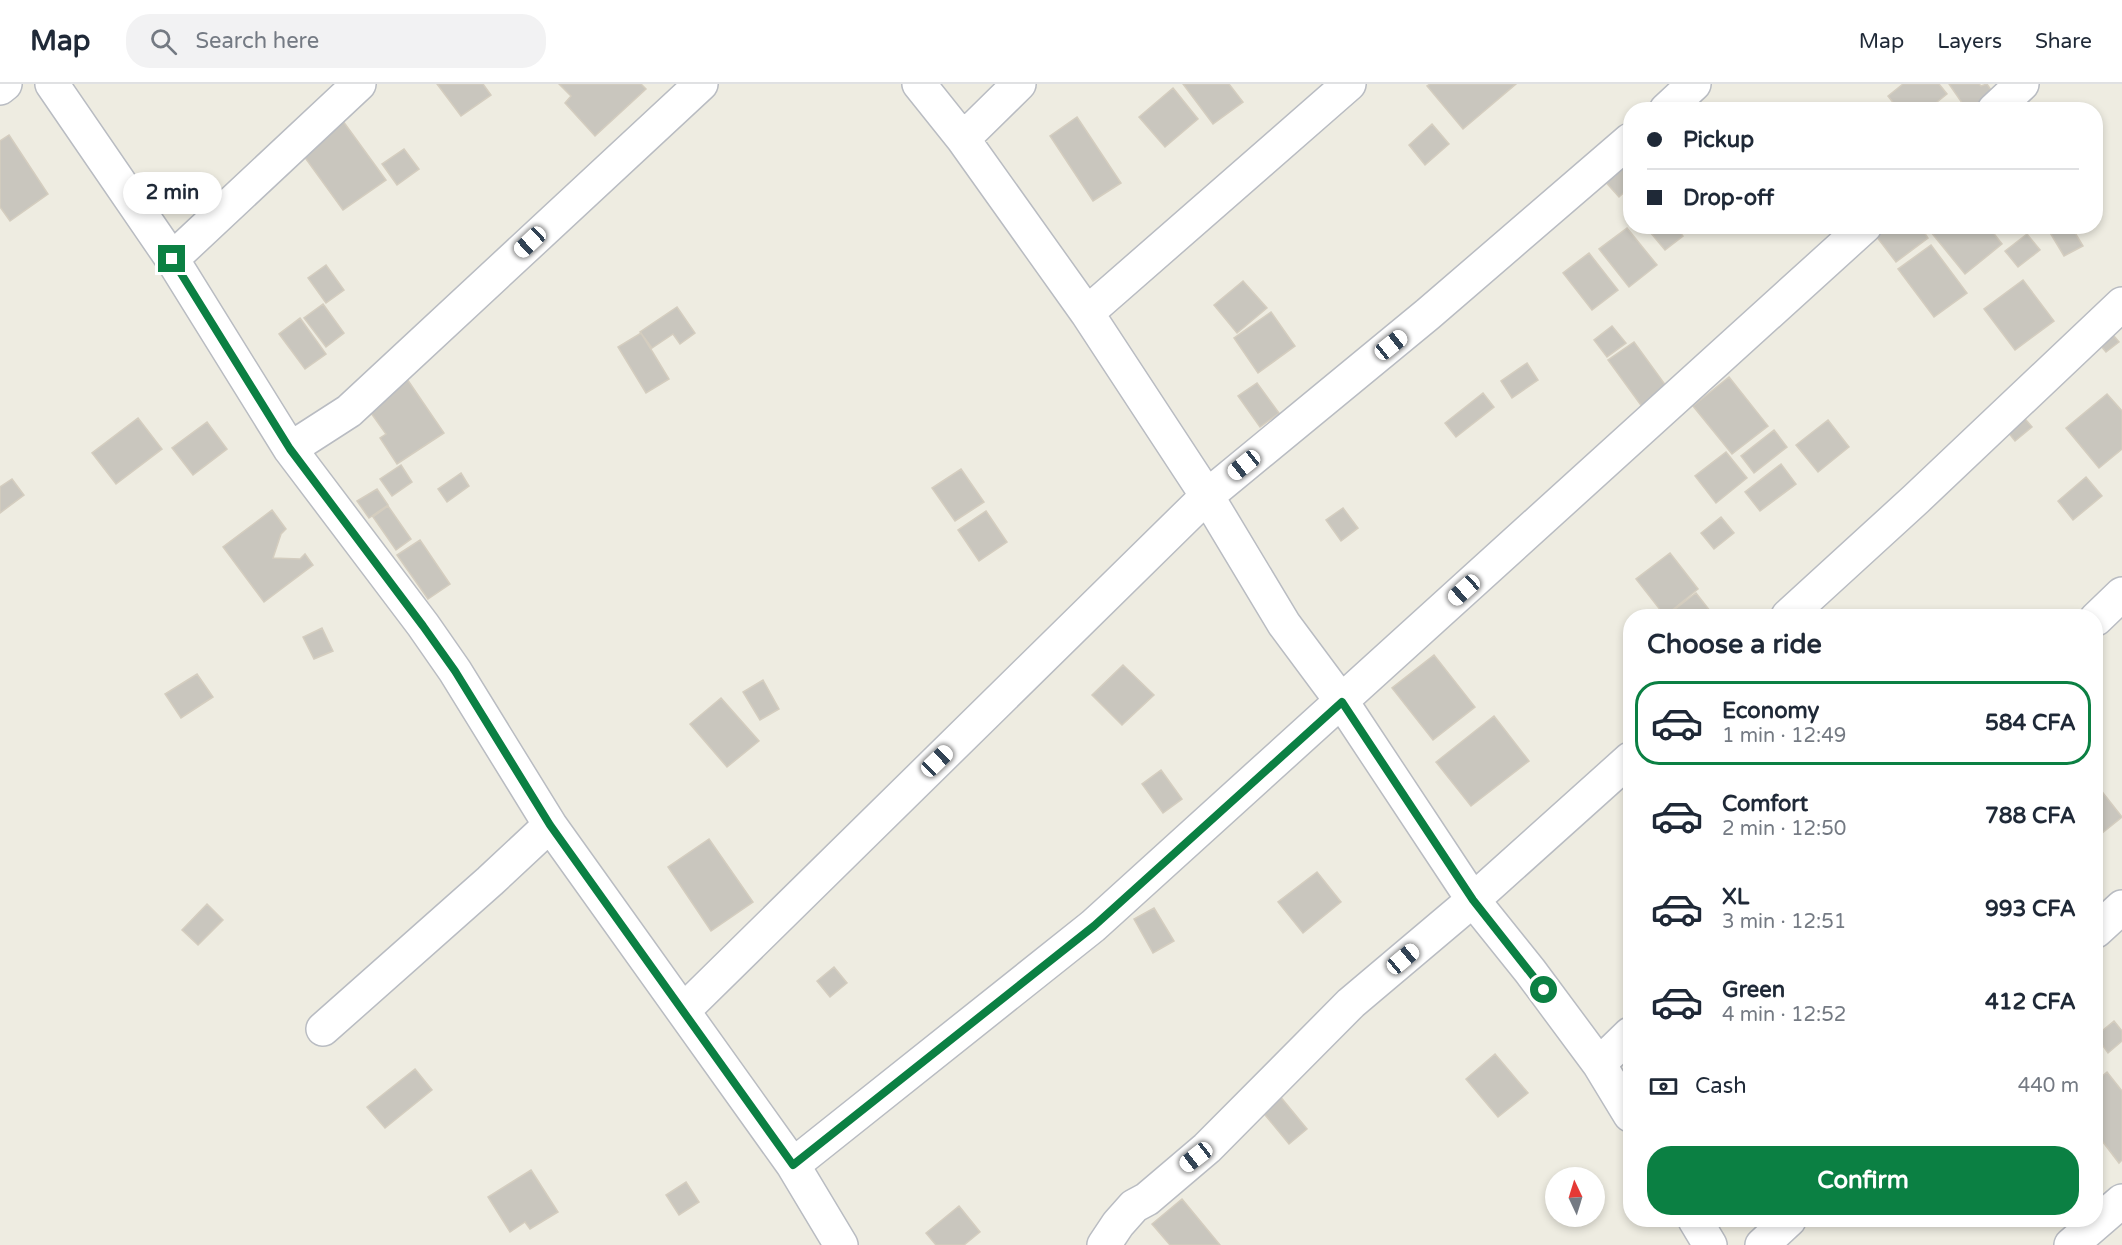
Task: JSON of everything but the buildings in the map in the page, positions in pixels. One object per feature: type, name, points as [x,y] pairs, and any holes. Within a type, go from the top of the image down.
[{"type":"street","points":[[0,88],[5,84]]},
{"type":"street","points":[[52,84],[172,259],[290,449],[455,671],[550,825],[793,1165],[842,1245]]},
{"type":"street","points":[[172,259],[359,84]]},
{"type":"street","points":[[290,449],[349,411],[701,84]]},
{"type":"street","points":[[919,84],[963,139],[1087,313],[1207,496],[1284,624],[1342,702],[1473,900],[1530,971],[1599,1064],[1623,1103]]},
{"type":"street","points":[[963,139],[1019,84]]},
{"type":"street","points":[[1087,313],[1349,84]]},
{"type":"street","points":[[1675,102],[1694,84]]},
{"type":"street","points":[[2003,102],[2022,84]]},
{"type":"street","points":[[683,1011],[1207,496],[1428,314],[1623,146]]},
{"type":"street","points":[[793,1165],[1094,926],[1856,234]]},
{"type":"street","points":[[1796,609],[2122,304]]},
{"type":"street","points":[[2103,612],[2122,594]]},
{"type":"street","points":[[1104,1245],[1134,1206],[1147,1199],[1207,1148],[1351,1003],[1473,900],[1623,765]]},
{"type":"street","points":[[323,1029],[550,825]]},
{"type":"street","points":[[2103,925],[2122,907]]},
{"type":"street","points":[[1599,1064],[1623,1041]]},
{"type":"street","points":[[2103,1217],[2122,1201]]},
{"type":"street","points":[[1699,1227],[1710,1245]]},
{"type":"street","points":[[1762,1245],[1781,1227]]},
{"type":"street","points":[[2071,1245],[2092,1227]]},
{"type":"route","points":[[172,259],[290,449],[455,671],[550,825],[793,1165],[1094,926],[1342,702],[1473,900],[1544,990]]}]
